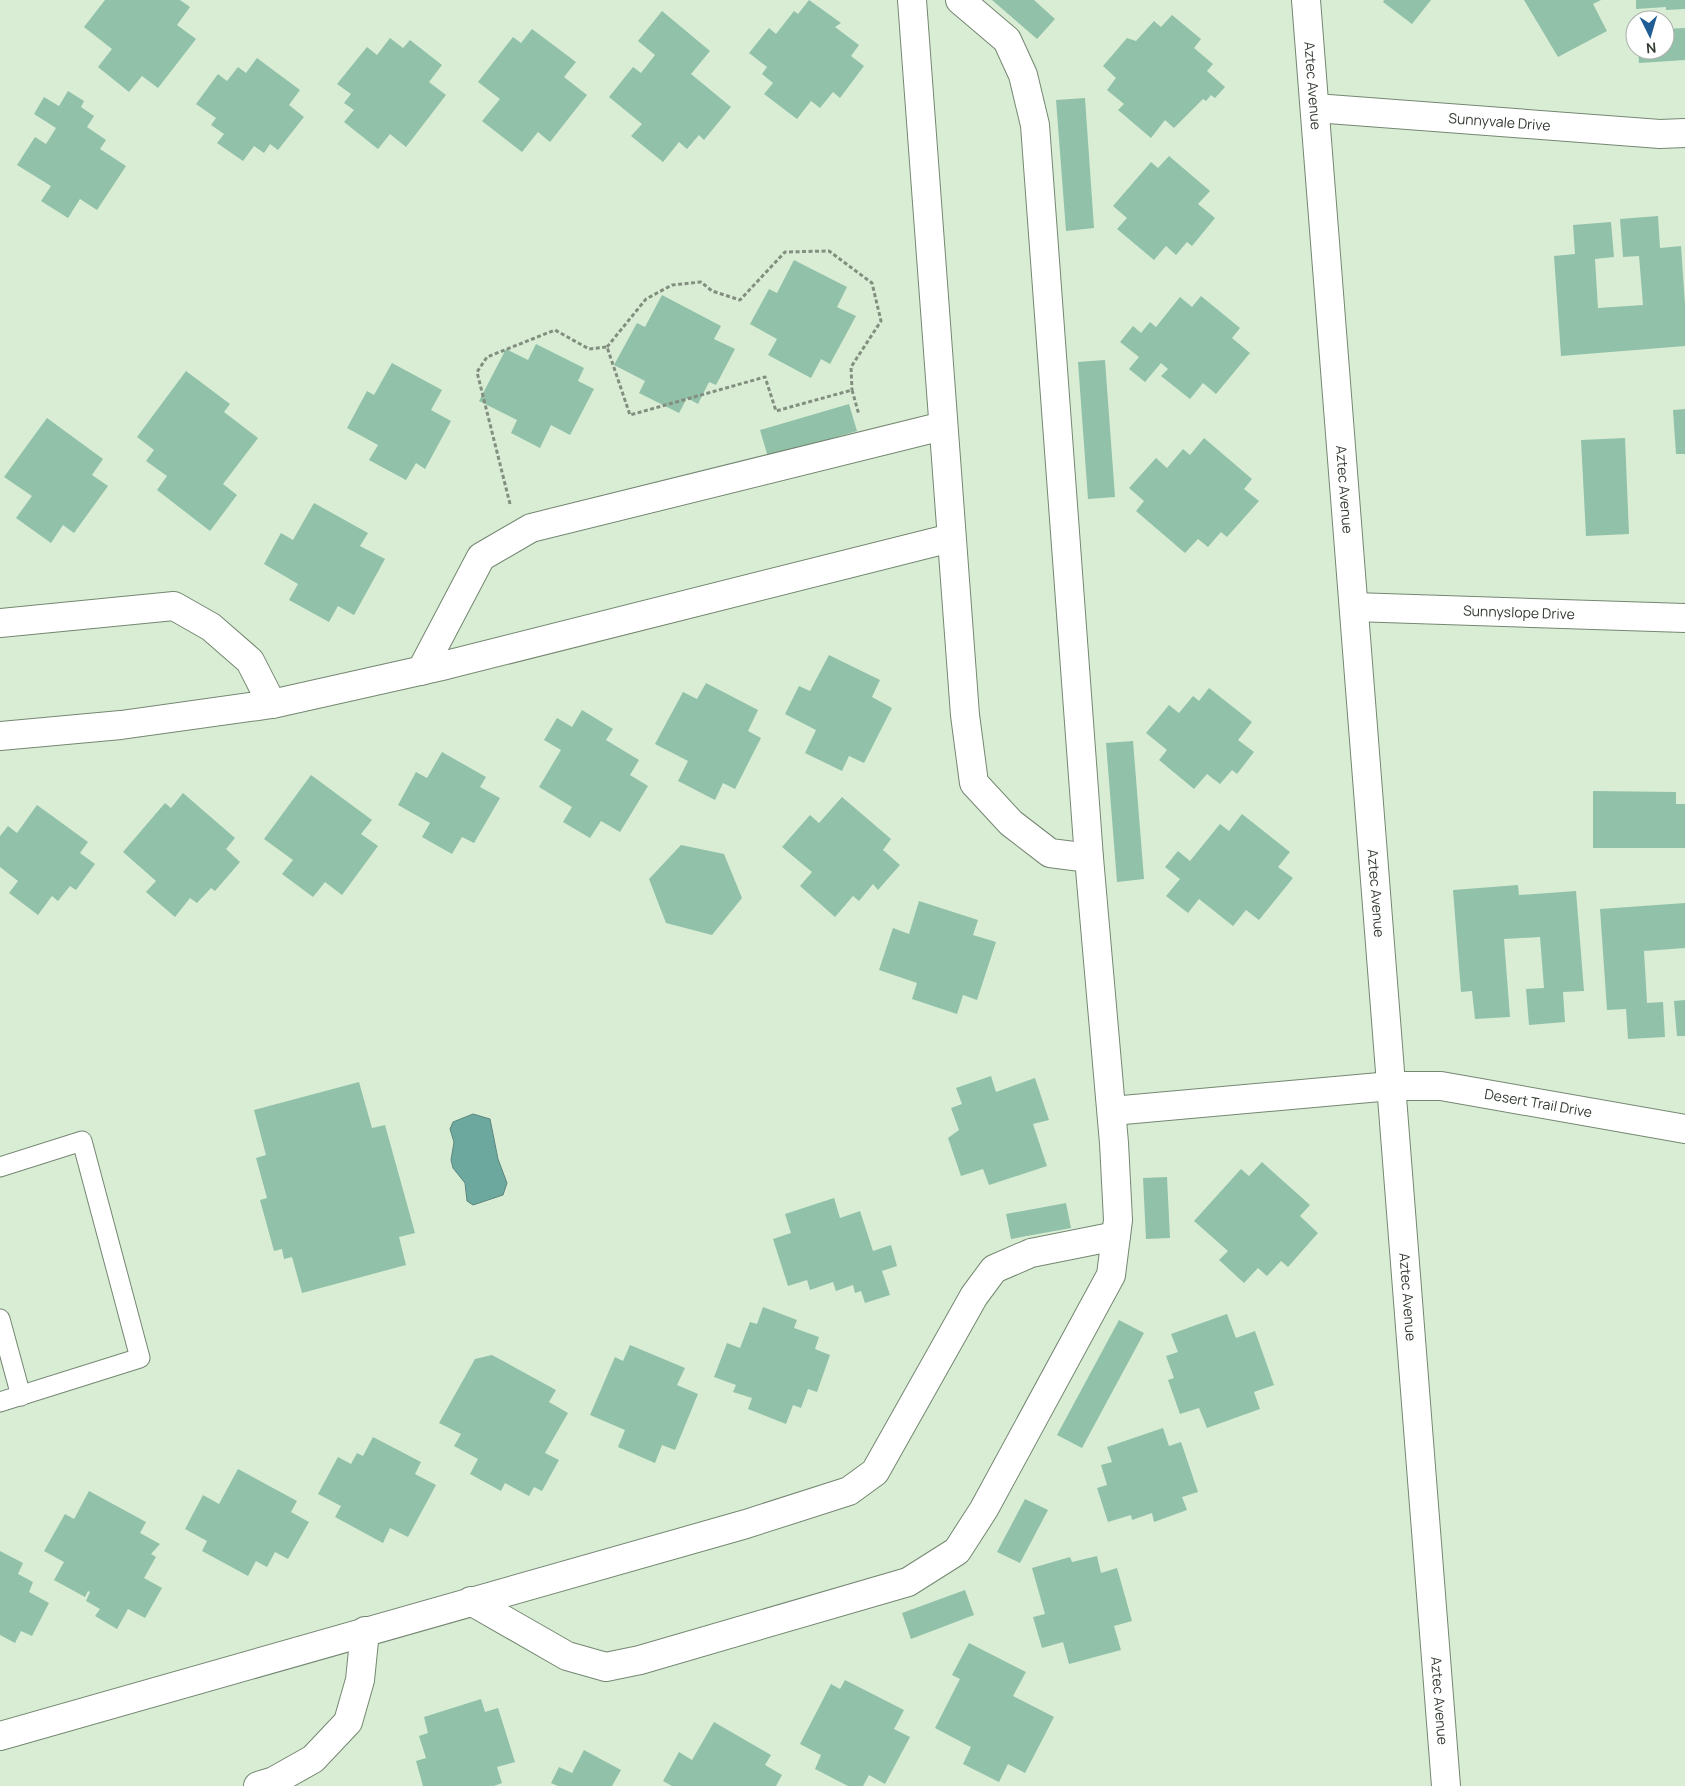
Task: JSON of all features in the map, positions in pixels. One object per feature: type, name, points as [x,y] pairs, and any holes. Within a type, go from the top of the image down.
[{"type":"street","points":[[912,0],[965,715],[974,783],[1011,823],[1050,853],[1089,858]]},
{"type":"street","points":[[471,1601],[567,1656],[606,1667],[640,1660],[908,1582],[957,1551],[984,1509],[1111,1275],[1118,1220],[1112,1111],[1089,858],[1035,125],[1023,75],[1007,40],[960,0]]},
{"type":"street","name":"Aztec Avenue","points":[[1306,0],[1446,1786]]},
{"type":"street","name":"Sunnyvale Drive","points":[[1315,108],[1660,134],[1685,133]]},
{"type":"street","points":[[421,671],[481,557],[531,528],[943,426]]},
{"type":"street","points":[[0,736],[121,725],[272,704],[421,671],[952,538]]},
{"type":"street","points":[[0,623],[174,606],[211,627],[250,661],[272,704]]},
{"type":"street","name":"Sunnyslope Drive","points":[[1354,608],[1685,618]]},
{"type":"street","name":"Desert Trail Drive","points":[[1112,1111],[1391,1086],[1441,1086],[1685,1129]]},
{"type":"street","points":[[0,1736],[746,1524],[849,1491],[874,1472],[974,1296],[994,1270],[1031,1253],[1116,1236]]},
{"type":"street","points":[[258,1786],[274,1781],[313,1759],[348,1722],[360,1680],[365,1631]]},
{"type":"lane","points":[[0,1167],[82,1140],[140,1358],[0,1402]]},
{"type":"lane","points":[[0,1319],[21,1396]]},
{"type":"path","points":[[518,536],[477,372],[487,358],[555,330],[589,348],[607,347],[646,299],[672,286],[701,282],[712,292],[740,300],[785,252],[829,251],[872,283],[882,321],[851,368],[852,390],[866,445]]},
{"type":"path","points":[[607,347],[630,415],[765,377],[776,411],[852,390]]},
{"type":"water","points":[[473,1114],[490,1119],[498,1159],[507,1183],[503,1195],[473,1205],[467,1201],[465,1183],[453,1168],[451,1160],[454,1142],[450,1129],[453,1122]]},
{"type":"building","points":[[105,0],[180,0],[190,7],[177,25],[196,39],[158,88],[142,76],[129,92],[98,67],[112,49],[84,27]]},
{"type":"building","points":[[809,0],[841,23],[835,27],[859,45],[851,56],[864,66],[840,98],[833,92],[820,108],[811,101],[797,119],[764,94],[773,83],[762,74],[767,67],[749,53],[769,28],[776,34],[794,11],[798,14]]},
{"type":"building","points":[[992,0],[1034,0],[1055,19],[1037,39]]},
{"type":"building","points":[[1384,0],[1431,0],[1412,24],[1383,2]]},
{"type":"building","points":[[1524,0],[1601,0],[1593,4],[1607,31],[1558,57]]},
{"type":"building","points":[[1636,0],[1685,0],[1685,9],[1666,10],[1666,7],[1636,9]]},
{"type":"building","points":[[662,11],[710,51],[691,74],[731,107],[704,140],[699,135],[687,149],[679,142],[663,162],[631,136],[642,124],[609,97],[633,67],[641,73],[655,55],[638,41]]},
{"type":"building","points":[[1172,15],[1201,39],[1194,48],[1213,64],[1207,71],[1225,87],[1215,98],[1211,95],[1206,101],[1203,99],[1174,128],[1165,120],[1151,138],[1118,110],[1124,104],[1107,90],[1116,78],[1103,66],[1127,38],[1136,41],[1154,21],[1161,27]]},
{"type":"building","points":[[1675,28],[1685,28],[1685,60],[1639,63],[1639,60],[1675,60]]},
{"type":"building","points":[[532,29],[576,62],[564,77],[587,95],[550,142],[538,132],[522,152],[482,121],[500,99],[478,82],[513,37],[521,43]]},
{"type":"building","points":[[390,38],[403,48],[410,40],[442,65],[429,82],[446,95],[406,147],[390,134],[378,149],[344,122],[354,110],[344,103],[351,94],[337,84],[367,47],[377,55]]},
{"type":"building","points":[[257,58],[300,90],[289,105],[304,117],[278,150],[270,144],[264,153],[254,146],[243,161],[217,143],[224,134],[211,125],[216,118],[196,104],[218,74],[227,81],[238,67],[246,73]]},
{"type":"building","points":[[68,91],[84,101],[81,107],[94,116],[87,127],[106,140],[100,149],[126,166],[97,210],[80,199],[68,218],[41,201],[51,186],[17,165],[35,137],[46,144],[56,128],[34,114],[44,97],[59,106]]},
{"type":"building","points":[[1085,98],[1094,228],[1066,231],[1056,100]]},
{"type":"building","points":[[1169,156],[1210,191],[1198,204],[1215,218],[1192,246],[1187,242],[1176,255],[1166,246],[1154,260],[1117,229],[1127,218],[1113,206],[1151,162],[1158,168]]},
{"type":"building","points":[[1658,216],[1660,248],[1681,246],[1685,304],[1685,346],[1561,356],[1554,256],[1575,254],[1573,225],[1611,222],[1614,257],[1595,259],[1598,308],[1643,305],[1639,256],[1623,257],[1620,219]]},
{"type":"building","points":[[794,260],[847,287],[837,307],[856,316],[830,364],[821,359],[811,378],[768,355],[777,339],[750,324],[769,289],[777,293]]},
{"type":"building","points":[[662,295],[721,326],[714,339],[735,349],[716,385],[709,382],[698,404],[687,398],[679,413],[639,393],[645,381],[614,365],[637,323],[645,327]]},
{"type":"building","points":[[1201,296],[1240,328],[1232,338],[1250,353],[1216,394],[1203,383],[1190,399],[1161,376],[1168,369],[1161,363],[1145,382],[1129,369],[1139,357],[1120,342],[1133,326],[1141,333],[1150,322],[1156,327],[1180,297],[1192,307]]},
{"type":"building","points":[[536,344],[584,368],[578,381],[594,389],[570,435],[551,425],[540,448],[511,433],[517,420],[479,401],[506,349],[528,360]]},
{"type":"building","points":[[1105,360],[1115,497],[1088,499],[1078,362]]},
{"type":"building","points":[[392,363],[442,390],[431,410],[451,421],[425,469],[416,463],[406,480],[369,460],[378,445],[347,428],[367,391],[374,395]]},
{"type":"building","points":[[186,371],[230,404],[224,412],[258,438],[223,484],[237,495],[210,531],[157,490],[167,476],[146,461],[154,450],[137,437]]},
{"type":"building","points":[[849,404],[857,431],[768,457],[760,430]]},
{"type":"building","points":[[1685,409],[1685,454],[1676,454],[1673,410]]},
{"type":"building","points":[[47,418],[103,459],[92,475],[108,486],[74,533],[63,525],[51,543],[16,518],[32,496],[4,477]]},
{"type":"building","points":[[1204,438],[1252,479],[1244,489],[1259,501],[1227,537],[1221,532],[1208,547],[1198,539],[1185,553],[1136,511],[1144,501],[1129,488],[1156,458],[1167,468],[1183,449],[1190,455]]},
{"type":"building","points":[[1625,438],[1629,534],[1586,536],[1581,440]]},
{"type":"building","points":[[314,503],[368,533],[360,546],[385,559],[354,615],[338,606],[329,622],[289,600],[298,584],[264,564],[281,533],[293,540]]},
{"type":"building","points":[[829,655],[880,680],[872,697],[892,708],[864,763],[849,756],[842,771],[805,753],[816,730],[785,714],[799,686],[810,691]]},
{"type":"building","points":[[706,683],[758,710],[748,731],[761,738],[735,789],[723,783],[715,800],[678,781],[688,761],[655,744],[683,692],[697,699]]},
{"type":"building","points":[[1209,688],[1252,722],[1238,740],[1254,752],[1237,774],[1232,770],[1220,784],[1207,774],[1194,789],[1159,760],[1167,750],[1146,733],[1169,705],[1179,713],[1193,696],[1199,701]]},
{"type":"building","points":[[582,710],[613,729],[606,740],[639,760],[630,775],[648,786],[620,832],[601,821],[590,838],[563,822],[572,807],[539,787],[561,750],[544,740],[557,718],[572,727]]},
{"type":"building","points":[[1133,741],[1144,879],[1117,882],[1106,743]]},
{"type":"building","points":[[442,752],[486,777],[480,787],[500,798],[474,843],[462,837],[452,854],[422,837],[430,823],[398,805],[416,772],[427,778]]},
{"type":"building","points":[[311,775],[372,820],[361,834],[378,846],[342,895],[325,882],[313,897],[282,874],[293,860],[264,839]]},
{"type":"building","points":[[1593,791],[1676,792],[1676,804],[1685,804],[1685,848],[1593,848]]},
{"type":"building","points":[[183,793],[235,838],[226,849],[240,862],[215,891],[211,888],[197,903],[190,898],[175,917],[146,892],[156,881],[123,852],[165,803],[171,808]]},
{"type":"building","points":[[842,797],[891,839],[883,850],[900,865],[878,890],[873,884],[859,901],[853,896],[835,917],[800,886],[812,872],[782,847],[810,815],[819,823]]},
{"type":"building","points":[[37,805],[88,842],[80,853],[95,864],[76,890],[70,886],[58,901],[52,896],[38,915],[9,893],[18,881],[0,867],[0,836],[8,826],[17,833]]},
{"type":"building","points":[[1242,814],[1290,852],[1278,867],[1293,878],[1259,920],[1246,910],[1233,926],[1199,899],[1188,913],[1166,896],[1180,879],[1165,867],[1178,851],[1190,861],[1220,824],[1229,831]]},
{"type":"building","points":[[681,845],[724,854],[742,898],[712,935],[666,923],[649,879]]},
{"type":"building","points":[[1518,885],[1519,895],[1576,891],[1584,991],[1563,992],[1565,1022],[1529,1025],[1526,989],[1544,988],[1540,937],[1504,939],[1510,1017],[1475,1019],[1472,991],[1461,992],[1453,890]]},
{"type":"building","points":[[919,901],[978,920],[973,935],[996,942],[977,1000],[963,995],[957,1014],[912,999],[917,983],[879,970],[893,928],[909,934]]},
{"type":"building","points":[[1685,903],[1685,948],[1644,951],[1647,1003],[1663,1002],[1665,1037],[1628,1039],[1626,1009],[1607,1010],[1600,909]]},
{"type":"building","points":[[1685,1000],[1685,1036],[1677,1036],[1674,1001]]},
{"type":"building","points":[[991,1076],[996,1092],[1035,1078],[1049,1120],[1033,1124],[1047,1166],[989,1185],[983,1169],[961,1176],[948,1138],[959,1130],[951,1108],[962,1104],[956,1088]]},
{"type":"building","points":[[359,1082],[372,1128],[385,1125],[415,1233],[399,1237],[406,1265],[302,1293],[292,1257],[284,1259],[282,1249],[274,1251],[260,1200],[267,1198],[256,1158],[266,1155],[254,1110]]},
{"type":"building","points":[[1262,1162],[1310,1205],[1300,1216],[1318,1233],[1288,1267],[1281,1261],[1267,1276],[1258,1268],[1244,1283],[1219,1260],[1228,1251],[1194,1221],[1241,1169],[1249,1176]]},
{"type":"building","points":[[1167,1177],[1170,1238],[1146,1239],[1143,1178]]},
{"type":"building","points":[[834,1198],[840,1218],[860,1211],[873,1251],[891,1245],[897,1266],[882,1271],[890,1295],[865,1303],[861,1291],[855,1293],[853,1285],[836,1291],[833,1282],[810,1290],[807,1280],[788,1286],[773,1239],[791,1233],[785,1214]]},
{"type":"building","points":[[1066,1203],[1071,1228],[1011,1239],[1006,1214]]},
{"type":"building","points":[[763,1307],[797,1320],[794,1328],[819,1337],[815,1349],[830,1355],[817,1392],[808,1389],[801,1408],[793,1405],[786,1424],[748,1409],[752,1398],[733,1392],[736,1385],[714,1377],[727,1343],[740,1348],[750,1322],[757,1324]]},
{"type":"building","points":[[1227,1314],[1236,1338],[1255,1331],[1274,1385],[1254,1392],[1260,1409],[1207,1428],[1199,1408],[1180,1414],[1168,1380],[1174,1378],[1166,1356],[1178,1352],[1171,1334]]},
{"type":"building","points":[[1119,1320],[1144,1333],[1082,1448],[1057,1435]]},
{"type":"building","points":[[630,1345],[685,1368],[677,1385],[698,1394],[675,1450],[662,1445],[655,1463],[618,1447],[625,1430],[590,1415],[615,1357],[623,1361]]},
{"type":"building","points":[[492,1355],[556,1390],[549,1402],[568,1413],[545,1453],[559,1460],[542,1491],[534,1487],[529,1496],[505,1483],[501,1491],[470,1474],[478,1459],[454,1446],[461,1434],[439,1423],[475,1359]]},
{"type":"building","points":[[1163,1428],[1169,1446],[1181,1442],[1198,1492],[1182,1497],[1187,1510],[1154,1522],[1152,1513],[1132,1520],[1131,1515],[1108,1522],[1097,1488],[1107,1485],[1101,1465],[1112,1462],[1107,1447]]},
{"type":"building","points":[[373,1437],[421,1462],[415,1474],[436,1485],[408,1537],[390,1528],[383,1543],[335,1517],[341,1506],[318,1494],[338,1457],[351,1464],[357,1453],[363,1456]]},
{"type":"building","points":[[238,1469],[297,1501],[291,1512],[309,1522],[288,1559],[275,1552],[267,1567],[256,1561],[248,1576],[202,1551],[207,1541],[185,1529],[203,1495],[219,1504]]},
{"type":"building","points":[[89,1491],[146,1522],[140,1533],[160,1544],[151,1554],[156,1557],[144,1578],[162,1588],[145,1618],[128,1609],[117,1629],[95,1616],[100,1609],[86,1601],[90,1592],[88,1591],[85,1597],[54,1580],[64,1562],[44,1551],[65,1514],[74,1519]]},
{"type":"building","points":[[1025,1499],[1048,1510],[1020,1563],[997,1552]]},
{"type":"building","points":[[0,1551],[23,1563],[18,1574],[33,1582],[29,1592],[49,1603],[32,1636],[21,1631],[15,1643],[0,1635]]},
{"type":"building","points":[[1097,1556],[1101,1573],[1117,1568],[1132,1621],[1114,1626],[1121,1650],[1069,1664],[1063,1642],[1042,1648],[1033,1617],[1045,1614],[1032,1568],[1070,1557],[1072,1562]]},
{"type":"building","points":[[965,1590],[974,1615],[911,1639],[902,1613]]},
{"type":"building","points":[[969,1643],[1026,1672],[1013,1696],[1054,1717],[1025,1773],[1008,1764],[999,1782],[963,1764],[971,1747],[935,1728],[960,1679],[952,1675]]},
{"type":"building","points":[[845,1680],[904,1710],[894,1729],[910,1737],[885,1784],[869,1775],[863,1786],[848,1786],[815,1769],[821,1755],[800,1744],[831,1684],[840,1689]]},
{"type":"building","points":[[481,1699],[485,1712],[498,1708],[515,1762],[497,1767],[502,1783],[494,1786],[423,1786],[416,1761],[426,1758],[419,1736],[428,1733],[424,1717]]},
{"type":"building","points":[[714,1722],[771,1755],[765,1765],[782,1775],[776,1786],[672,1786],[663,1781],[679,1752],[692,1760]]},
{"type":"building","points":[[584,1750],[621,1770],[612,1786],[558,1786],[551,1783],[559,1767],[572,1773]]}]
